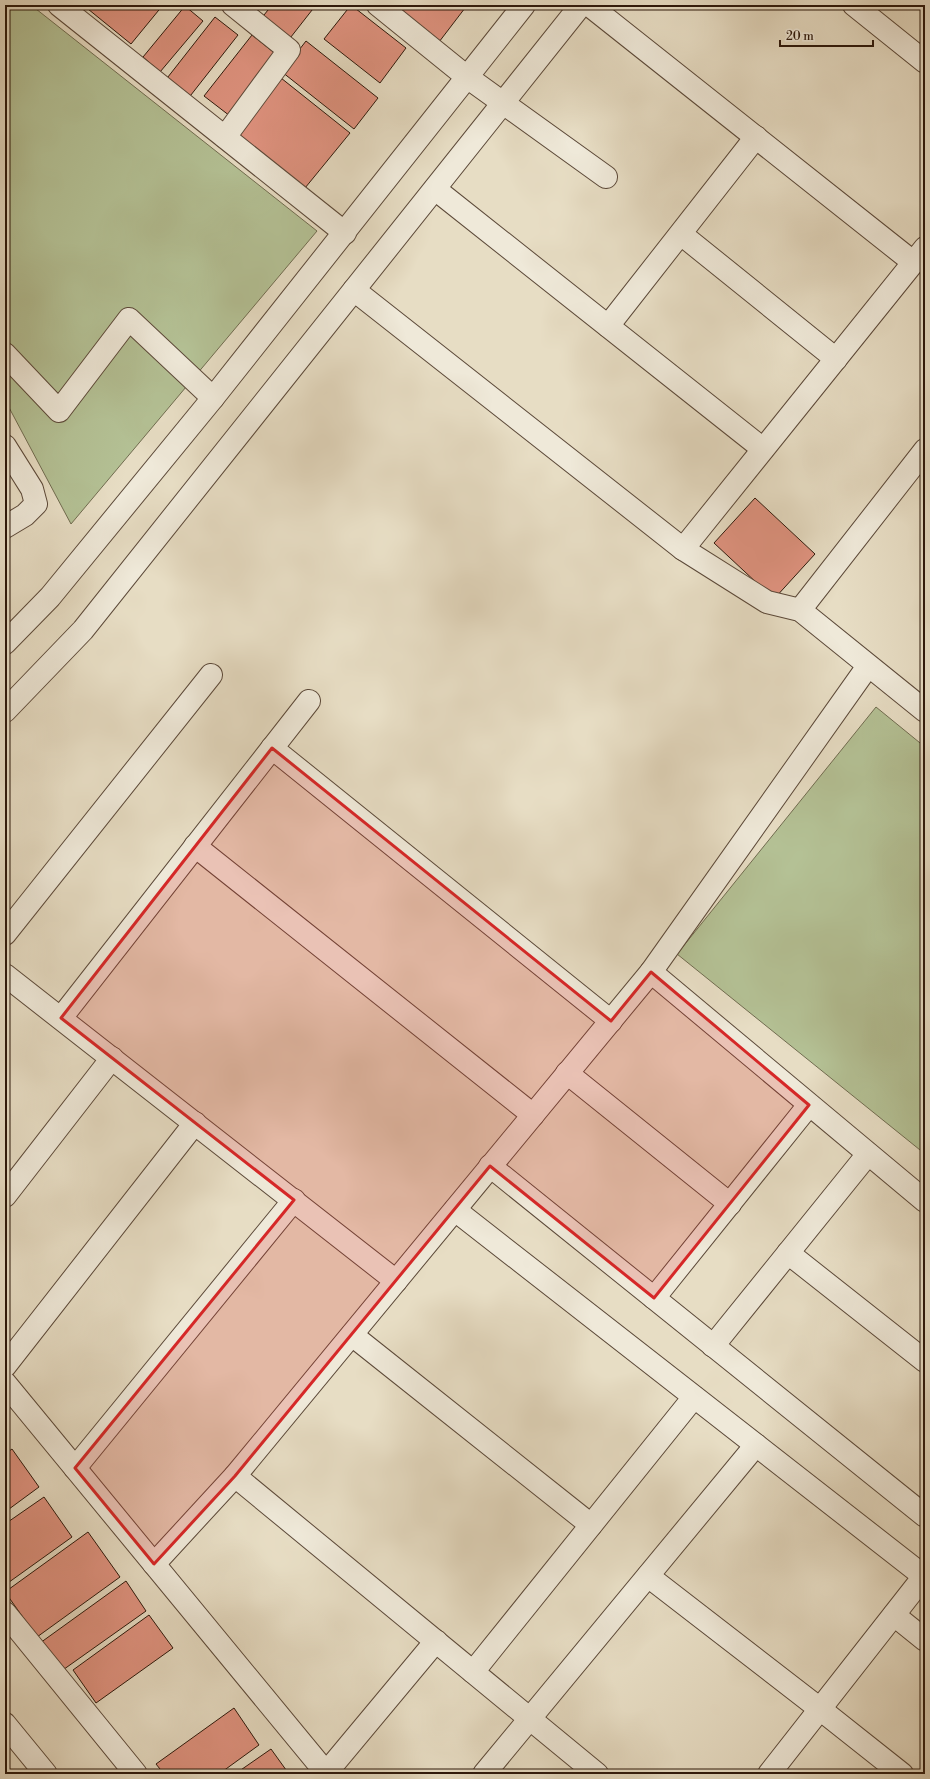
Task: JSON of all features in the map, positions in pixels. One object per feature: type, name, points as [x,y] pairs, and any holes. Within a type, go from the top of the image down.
[{"type":"street","points":[[59,5],[345,233]]},
{"type":"street","points":[[225,137],[289,50],[233,5]]},
{"type":"street","points":[[378,5],[467,77],[606,176]]},
{"type":"street","points":[[5,643],[50,597],[213,398],[524,5]]},
{"type":"street","points":[[5,711],[83,630],[581,5]]},
{"type":"street","points":[[589,5],[756,137],[919,255],[683,549]]},
{"type":"street","points":[[854,5],[925,62]]},
{"type":"street","points":[[608,326],[756,137]]},
{"type":"street","points":[[435,189],[763,449]]},
{"type":"street","points":[[681,234],[836,359]]},
{"type":"street","points":[[354,290],[683,549],[767,602],[800,610],[925,711]]},
{"type":"street","points":[[5,354],[59,411],[129,319],[213,398]]},
{"type":"street","points":[[5,446],[32,489],[36,504],[25,515],[5,527]]},
{"type":"street","points":[[800,610],[925,450]]},
{"type":"street","points":[[154,1564],[235,1476],[651,972],[868,666]]},
{"type":"street","points":[[5,934],[211,675]]},
{"type":"street","points":[[61,1018],[309,701]]},
{"type":"street","points":[[272,748],[611,1021]]},
{"type":"street","points":[[195,846],[533,1115]]},
{"type":"street","points":[[651,972],[925,1201]]},
{"type":"street","points":[[9,985],[61,1018],[396,1281]]},
{"type":"street","points":[[5,1196],[112,1058]]},
{"type":"street","points":[[567,1073],[730,1204]]},
{"type":"street","points":[[654,1298],[810,1105]]},
{"type":"street","points":[[5,1366],[194,1123]]},
{"type":"street","points":[[713,1346],[868,1154]]},
{"type":"street","points":[[490,1166],[925,1516]]},
{"type":"street","points":[[75,1468],[294,1200]]},
{"type":"street","points":[[455,1210],[925,1577],[769,1774]]},
{"type":"street","points":[[788,1253],[925,1361]]},
{"type":"street","points":[[352,1335],[590,1525]]},
{"type":"street","points":[[5,1383],[327,1773],[436,1641]]},
{"type":"street","points":[[473,1672],[694,1397]]},
{"type":"street","points":[[484,1774],[756,1445]]},
{"type":"street","points":[[235,1476],[597,1774]]},
{"type":"street","points":[[648,1576],[902,1774]]},
{"type":"street","points":[[5,1613],[136,1774]]},
{"type":"street","points":[[894,1615],[925,1640]]},
{"type":"street","points":[[5,1724],[46,1774]]},
{"type":"highlighted area","points":[[272,748],[611,1021],[651,972],[809,1105],[654,1298],[490,1166],[235,1476],[154,1564],[75,1468],[294,1200],[61,1018]]},
{"type":"green space","points":[[5,5],[31,5],[317,231],[71,524],[5,400]]},
{"type":"green space","points":[[876,707],[925,747],[925,1154],[677,954]]},
{"type":"building","points":[[91,5],[163,5],[131,44],[88,9]]},
{"type":"building","points":[[272,5],[316,5],[287,42],[260,20]]},
{"type":"building","points":[[351,5],[406,48],[380,83],[324,39]]},
{"type":"building","points":[[392,5],[461,5],[465,8],[439,42]]},
{"type":"building","points":[[185,6],[203,21],[160,72],[143,57]]},
{"type":"building","points":[[215,17],[238,35],[187,100],[164,82]]},
{"type":"building","points":[[252,35],[277,55],[230,116],[204,96]]},
{"type":"building","points":[[306,41],[378,98],[354,129],[282,72]]},
{"type":"building","points":[[281,78],[350,133],[305,188],[237,134]]},
{"type":"building","points":[[755,498],[815,554],[774,599],[714,543]]},
{"type":"building","points":[[12,1449],[39,1487],[5,1512],[5,1454]]},
{"type":"building","points":[[44,1497],[72,1537],[5,1585],[5,1524]]},
{"type":"building","points":[[88,1532],[120,1577],[37,1637],[5,1592]]},
{"type":"building","points":[[126,1581],[146,1611],[60,1672],[40,1643]]},
{"type":"building","points":[[149,1615],[173,1648],[96,1703],[73,1670]]},
{"type":"building","points":[[234,1708],[259,1745],[219,1774],[164,1774],[156,1764]]},
{"type":"building","points":[[271,1749],[289,1774],[235,1774]]}]
